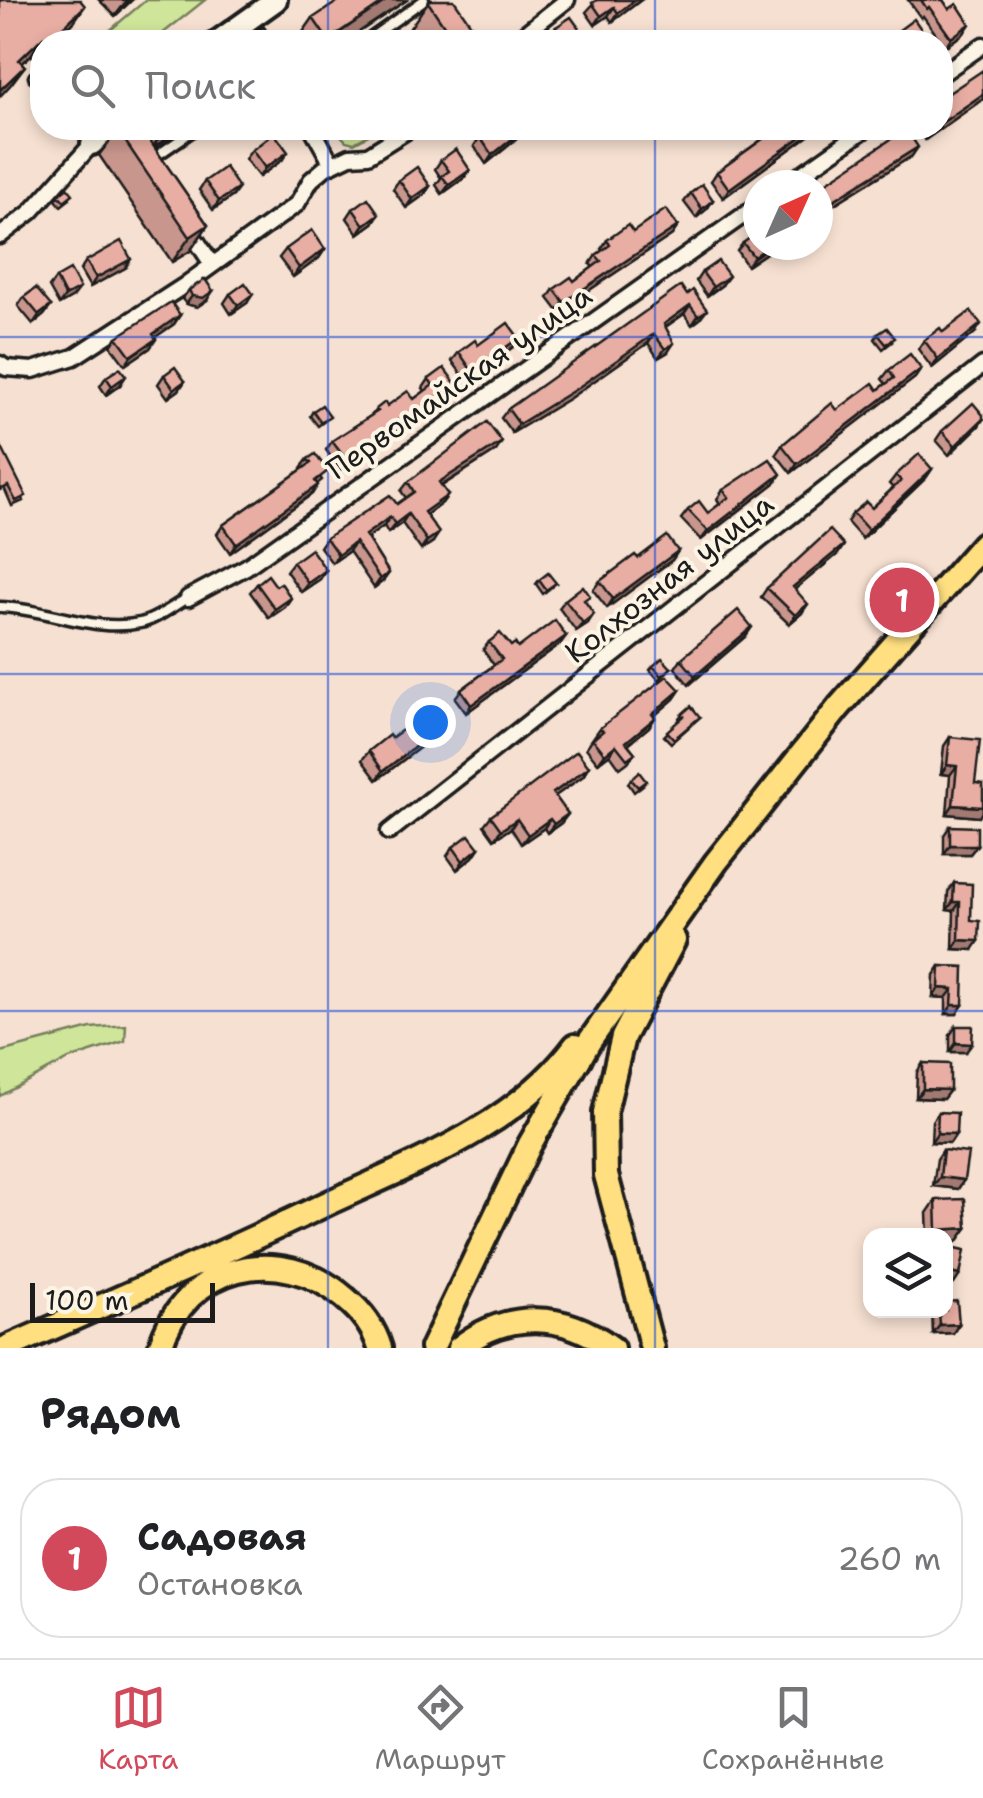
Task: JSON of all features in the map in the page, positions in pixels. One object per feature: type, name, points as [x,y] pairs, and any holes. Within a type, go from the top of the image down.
[{"type":"main road","points":[[6,1348],[211,1259],[462,1140],[528,1094],[563,1061],[839,707],[983,544]]},
{"type":"main road","points":[[652,1348],[606,1175],[605,1112],[623,1038],[716,862]]},
{"type":"main road","points":[[432,1348],[530,1144],[589,1042],[684,905]]},
{"type":"main road","points":[[160,1348],[166,1326],[196,1292],[235,1270],[266,1265],[293,1269],[326,1281],[356,1307],[376,1335],[380,1348]]},
{"type":"main road","points":[[460,1348],[473,1337],[506,1322],[530,1319],[555,1320],[584,1329],[612,1348]]},
{"type":"street","points":[[242,30],[256,23],[276,0]]},
{"type":"street","points":[[529,30],[567,0]]},
{"type":"street","points":[[953,67],[983,45]]},
{"type":"street","points":[[1,234],[32,212],[96,140]]},
{"type":"street","points":[[319,140],[332,164]]},
{"type":"street","points":[[0,364],[34,370],[74,357],[297,204],[311,180],[332,164],[368,154],[391,140]]},
{"type":"street","points":[[807,170],[850,140]]},
{"type":"street","points":[[132,146],[155,178]]},
{"type":"street","name":"Первомайская улица","points":[[188,598],[246,568],[743,216]]},
{"type":"street","points":[[184,221],[212,264]]},
{"type":"street","name":"Колхозная улица","points":[[389,832],[983,366]]},
{"type":"lane","points":[[382,30],[424,0]]},
{"type":"lane","points":[[88,140],[92,144]]},
{"type":"lane","points":[[0,607],[26,608],[100,624],[141,623],[188,598]]},
{"type":"green space","points":[[146,0],[205,0],[167,30],[110,30]]},
{"type":"green space","points":[[126,1025],[125,1041],[69,1059],[0,1096],[0,1052],[91,1028]]},
{"type":"building","points":[[0,0],[80,0],[85,6],[60,30],[30,30],[30,49],[19,60],[25,66],[0,90]]},
{"type":"building","points":[[340,0],[387,0],[343,30],[321,30],[313,18]]},
{"type":"building","points":[[454,0],[475,30],[447,30],[428,2]]},
{"type":"building","points":[[635,0],[618,13],[614,7],[601,16],[592,3]]},
{"type":"building","points":[[921,0],[943,0],[949,9],[957,4],[970,24],[953,37],[953,30],[945,30]]},
{"type":"building","points":[[571,17],[580,30],[558,30],[556,27]]},
{"type":"building","points":[[914,19],[922,30],[899,30]]},
{"type":"building","points":[[983,70],[983,94],[953,115],[953,90]]},
{"type":"building","points":[[124,140],[149,140],[208,225],[190,237]]},
{"type":"building","points":[[265,140],[279,140],[288,152],[265,168],[252,150]]},
{"type":"building","points":[[482,140],[511,140],[492,155]]},
{"type":"building","points":[[761,140],[796,140],[755,170],[743,170],[743,179],[729,189],[717,172]]},
{"type":"building","points":[[890,140],[913,140],[918,147],[833,200],[833,178]]},
{"type":"building","points":[[456,149],[470,170],[449,185],[442,176],[449,171],[441,160]]},
{"type":"building","points":[[225,167],[239,188],[219,201],[205,181]]},
{"type":"building","points":[[417,167],[430,186],[412,199],[399,180]]},
{"type":"building","points":[[702,184],[713,200],[702,209],[691,193]]},
{"type":"building","points":[[67,187],[73,194],[64,201],[59,195]]},
{"type":"building","points":[[368,198],[379,214],[364,225],[353,209]]},
{"type":"building","points":[[666,209],[678,226],[564,302],[554,289],[571,277],[574,281],[601,261],[596,255],[610,245],[607,240],[628,225],[633,232]]},
{"type":"building","points":[[312,230],[325,249],[299,268],[286,249]]},
{"type":"building","points":[[121,241],[131,259],[96,278],[86,261]]},
{"type":"building","points":[[718,261],[729,276],[713,287],[702,272]]},
{"type":"building","points":[[70,270],[80,288],[65,296],[56,278]]},
{"type":"building","points":[[205,279],[213,291],[203,298],[192,296],[189,290]]},
{"type":"building","points":[[245,283],[253,294],[238,305],[230,294]]},
{"type":"building","points":[[681,286],[687,295],[693,290],[707,310],[698,316],[690,305],[664,324],[674,343],[665,349],[654,334],[519,424],[508,409]]},
{"type":"building","points":[[36,288],[51,306],[39,315],[24,297]]},
{"type":"building","points":[[171,302],[180,315],[153,334],[156,339],[131,356],[117,337]]},
{"type":"building","points":[[971,311],[981,324],[938,359],[924,340],[940,328],[943,332]]},
{"type":"building","points":[[508,323],[519,338],[472,371],[459,352],[475,340],[478,345]]},
{"type":"building","points":[[887,328],[895,338],[886,344],[878,334]]},
{"type":"building","points":[[910,354],[921,369],[797,464],[782,445],[832,403],[837,410],[873,383],[878,390],[894,378],[889,370]]},
{"type":"building","points":[[175,367],[185,381],[174,389],[164,375]]},
{"type":"building","points":[[120,368],[126,376],[112,386],[106,377]]},
{"type":"building","points":[[444,368],[456,384],[402,421],[401,418],[347,461],[332,441],[378,411],[385,402],[387,406],[408,391],[414,399],[433,385],[429,379]]},
{"type":"building","points":[[973,403],[983,419],[955,446],[942,431]]},
{"type":"building","points":[[322,405],[330,416],[321,422],[313,411]]},
{"type":"building","points":[[487,422],[502,442],[439,482],[448,495],[424,512],[439,533],[427,541],[408,514],[395,524],[390,517],[365,535],[389,573],[380,579],[355,542],[338,555],[326,538],[390,495],[397,504],[414,492],[408,482]]},
{"type":"building","points":[[0,444],[26,496],[16,501],[8,486],[0,490]]},
{"type":"building","points":[[315,454],[328,471],[315,481],[318,485],[236,544],[223,525],[311,463],[308,459]]},
{"type":"building","points":[[919,454],[932,469],[868,530],[853,513],[866,502],[872,508],[901,481],[896,475]]},
{"type":"building","points":[[770,459],[781,474],[708,531],[688,510],[699,501],[708,513],[729,497],[723,490]]},
{"type":"building","points":[[830,530],[844,545],[793,587],[808,604],[795,615],[767,588]]},
{"type":"building","points":[[667,536],[678,551],[613,599],[600,581]]},
{"type":"building","points":[[311,549],[326,570],[308,583],[293,562]]},
{"type":"building","points":[[548,573],[556,583],[546,590],[539,580]]},
{"type":"building","points":[[268,575],[276,586],[281,583],[291,598],[275,609],[257,584]]},
{"type":"building","points":[[583,586],[590,596],[584,600],[594,614],[583,623],[565,600]]},
{"type":"building","points":[[738,610],[752,627],[695,676],[681,659]]},
{"type":"building","points":[[555,620],[566,636],[471,705],[461,690],[502,659],[489,642],[500,633],[518,648]]},
{"type":"building","points":[[662,658],[671,668],[662,676],[653,666]]},
{"type":"building","points":[[667,676],[680,690],[626,742],[635,753],[627,759],[616,745],[605,754],[593,739],[603,731],[600,728]]},
{"type":"building","points":[[691,706],[700,717],[674,739],[667,731]]},
{"type":"building","points":[[425,714],[437,730],[383,771],[369,751]]},
{"type":"building","points":[[950,737],[980,740],[975,783],[983,784],[983,807],[953,805],[957,766],[947,765]]},
{"type":"building","points":[[577,751],[589,767],[553,793],[568,814],[554,824],[550,819],[528,835],[517,819],[501,830],[491,816]]},
{"type":"building","points":[[639,772],[646,781],[638,787],[631,779]]},
{"type":"building","points":[[950,826],[977,827],[977,845],[950,845]]},
{"type":"building","points":[[469,835],[479,848],[463,861],[453,847]]},
{"type":"building","points":[[954,883],[972,884],[971,920],[980,921],[979,941],[959,940],[960,902],[953,902]]},
{"type":"building","points":[[940,966],[964,967],[963,1005],[952,1005],[953,989],[939,988]]},
{"type":"building","points":[[956,1026],[973,1026],[972,1044],[956,1043]]},
{"type":"building","points":[[923,1063],[950,1064],[950,1090],[923,1089]]},
{"type":"building","points":[[938,1112],[957,1113],[956,1134],[937,1133]]},
{"type":"building","points":[[943,1150],[968,1153],[964,1180],[940,1177]]},
{"type":"building","points":[[965,1199],[967,1228],[937,1228],[936,1200]]},
{"type":"building","points":[[953,1247],[965,1250],[960,1275],[953,1274]]},
{"type":"building","points":[[953,1301],[957,1301],[959,1324],[940,1325],[940,1318],[953,1318]]},
{"type":"place","name":"Садовая","points":[[902,600]]}]
